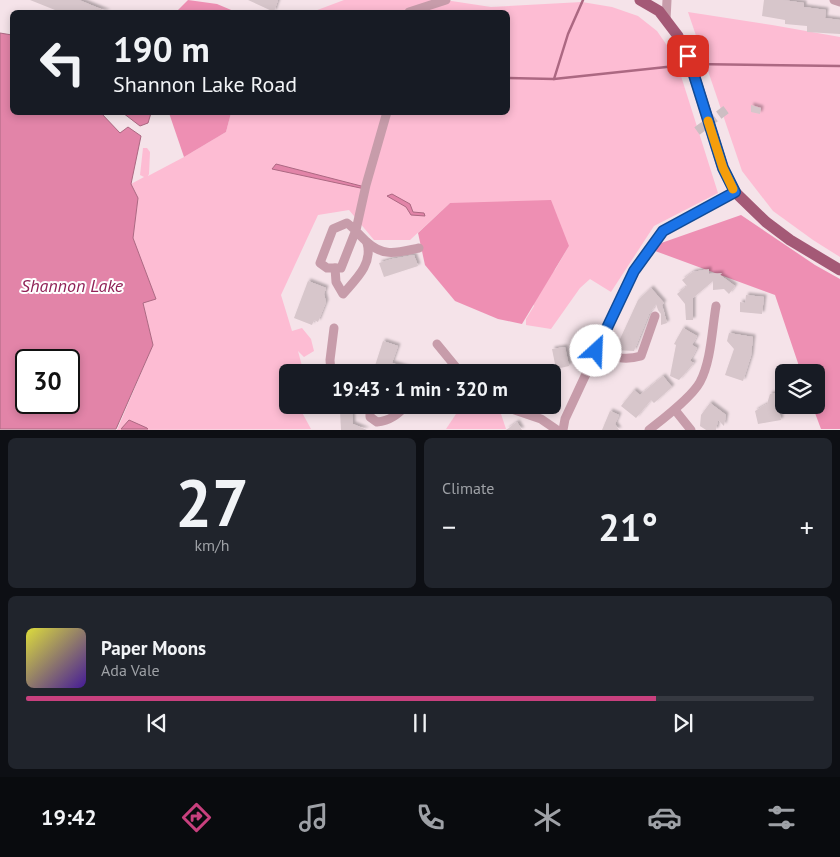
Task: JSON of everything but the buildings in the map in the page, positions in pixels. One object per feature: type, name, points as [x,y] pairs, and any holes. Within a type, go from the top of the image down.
[{"type":"main road","points":[[641,0],[659,10],[678,36],[688,56],[723,168],[735,192],[766,222],[790,240],[840,270]]},
{"type":"street","points":[[415,10],[446,0]]},
{"type":"street","points":[[666,20],[667,0]]},
{"type":"street","points":[[834,0],[840,2]]},
{"type":"street","points":[[386,115],[366,185],[356,230],[341,268],[327,268],[320,263],[333,229],[347,223],[356,230],[367,242],[386,253],[419,248]]},
{"type":"street","points":[[563,430],[565,419],[634,271],[663,231],[735,192]]},
{"type":"street","points":[[335,268],[336,282],[343,294],[360,274],[369,257],[370,252],[367,242]]},
{"type":"street","points":[[649,430],[675,410],[700,383],[706,367],[716,306]]},
{"type":"street","points":[[596,351],[618,359],[631,359],[641,356],[655,316]]},
{"type":"street","points":[[330,364],[334,328]]},
{"type":"street","points":[[437,344],[453,364]]},
{"type":"street","points":[[675,410],[691,430]]},
{"type":"street","points":[[370,414],[370,417],[376,422],[387,421],[397,414]]},
{"type":"street","points":[[528,414],[541,418],[558,430]]},
{"type":"shaded area","points":[[188,0],[217,4],[231,10],[178,10]]},
{"type":"shaded area","points":[[344,0],[445,0],[491,7],[582,2],[612,7],[638,16],[657,31],[675,57],[718,193],[654,226],[611,292],[590,279],[580,288],[551,329],[526,325],[526,319],[534,306],[532,302],[545,278],[555,270],[569,246],[450,203],[410,240],[374,240],[349,210],[318,215],[281,295],[292,331],[302,328],[311,339],[314,351],[304,357],[298,351],[301,364],[279,364],[279,414],[303,414],[311,429],[117,430],[153,345],[143,302],[156,299],[133,238],[138,198],[131,184],[144,177],[140,175],[143,148],[147,148],[150,152],[148,176],[226,132],[230,115],[510,115],[510,10],[317,10]]},
{"type":"shaded area","points":[[688,12],[840,37],[840,257],[773,211],[742,171]]},
{"type":"shaded area","points":[[170,115],[230,115],[226,132],[184,157]]},
{"type":"shaded area","points":[[551,200],[569,246],[522,324],[498,319],[455,301],[425,265],[418,233],[450,203]]},
{"type":"shaded area","points":[[741,215],[815,265],[840,279],[840,429],[821,429],[815,414],[825,414],[825,364],[798,364],[775,295],[647,248]]},
{"type":"shaded area","points":[[456,414],[501,414],[506,429],[446,429]]},
{"type":"water","name":"Shannon Lake","points":[[0,33],[10,35],[10,115],[103,115],[120,133],[128,127],[141,136],[131,184],[138,198],[133,238],[156,299],[143,303],[153,345],[116,429],[0,429]]},
{"type":"water","points":[[126,115],[150,115],[148,123],[140,126]]},
{"type":"water","points":[[276,164],[365,187],[365,189],[272,169]]},
{"type":"water","points":[[392,194],[410,204],[413,212],[424,213],[425,216],[411,215],[406,207],[387,196]]},
{"type":"water","points":[[129,420],[147,428],[148,429],[121,429]]},
{"type":"waterway","points":[[554,79],[568,34],[583,0]]},
{"type":"waterway","points":[[693,64],[840,66]]},
{"type":"waterway","points":[[510,78],[554,79],[685,65]]},
{"type":"tunnel","points":[[697,131],[727,109]]},
{"type":"slow traffic","points":[[708,121],[723,168],[733,189]]},
{"type":"route","points":[[596,351],[634,271],[663,231],[735,192],[723,168],[688,56]]}]
